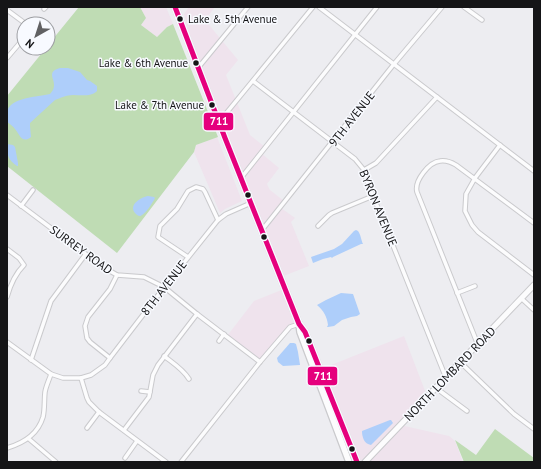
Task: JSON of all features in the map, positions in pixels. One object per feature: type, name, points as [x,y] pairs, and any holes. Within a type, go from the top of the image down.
[{"type":"main road","points":[[177,10],[198,68],[299,324],[349,462]]},
{"type":"main road","points":[[299,324],[305,332],[357,462]]},
{"type":"street","points":[[198,68],[248,7]]},
{"type":"street","points":[[219,122],[313,7]]},
{"type":"street","points":[[319,7],[534,171]]},
{"type":"street","points":[[241,178],[377,7]]},
{"type":"street","name":"9TH AVENUE","points":[[262,231],[394,64],[442,7]]},
{"type":"street","points":[[464,7],[482,20]]},
{"type":"street","points":[[7,10],[16,17]]},
{"type":"street","points":[[7,58],[16,47]]},
{"type":"street","name":"BYRON AVENUE","points":[[253,81],[355,159],[364,170],[446,378]]},
{"type":"street","points":[[364,170],[376,163],[437,97]]},
{"type":"street","points":[[500,145],[466,192],[465,211],[472,225],[481,235],[534,275]]},
{"type":"street","points":[[478,345],[417,192],[416,184],[431,165],[443,160],[451,162],[475,178],[534,223]]},
{"type":"street","points":[[188,257],[158,237],[160,226],[176,210],[188,191],[196,187],[203,189],[218,220]]},
{"type":"street","points":[[21,206],[33,190]]},
{"type":"street","name":"SURREY ROAD","points":[[7,195],[103,268],[117,275],[144,278],[164,287],[260,362]]},
{"type":"street","points":[[318,226],[329,214],[373,196]]},
{"type":"street","name":"8TH AVENUE","points":[[81,378],[94,373],[105,365],[164,287],[218,220],[226,214],[251,203]]},
{"type":"street","points":[[7,249],[19,258],[24,265],[21,268],[7,297]]},
{"type":"street","points":[[31,360],[51,301],[85,255]]},
{"type":"street","points":[[110,358],[90,342],[85,326],[88,317],[110,289],[117,275]]},
{"type":"street","name":"NORTH LOMBARD ROAD","points":[[365,462],[534,285]]},
{"type":"street","points":[[457,293],[475,286]]},
{"type":"street","points":[[522,299],[534,310]]},
{"type":"street","points":[[124,430],[150,397],[152,375],[158,365],[197,314]]},
{"type":"street","points":[[181,462],[260,362],[290,327],[299,324]]},
{"type":"street","points":[[219,341],[224,334]]},
{"type":"street","points":[[7,342],[51,374],[63,378],[81,378],[89,402],[99,412],[166,462]]},
{"type":"street","points":[[164,356],[180,369],[189,379]]},
{"type":"street","points":[[460,362],[514,414],[534,429]]},
{"type":"street","points":[[7,448],[28,439],[36,430],[43,417],[45,393],[51,374]]},
{"type":"street","points":[[436,388],[467,411]]},
{"type":"street","points":[[142,391],[150,392]]},
{"type":"street","points":[[87,428],[99,412]]},
{"type":"street","points":[[28,439],[56,462]]},
{"type":"street","points":[[125,458],[138,441]]},
{"type":"shaded area","points":[[140,7],[166,7],[173,24],[167,27],[157,37],[141,25],[146,18]]},
{"type":"shaded area","points":[[189,7],[215,7],[205,20],[238,60],[226,75],[250,135],[265,147],[261,153],[279,168],[267,184],[270,190],[284,201],[262,229],[199,68],[184,14]]},
{"type":"shaded area","points":[[217,137],[242,201],[220,213],[194,152],[196,145]]},
{"type":"shaded area","points":[[281,208],[295,218],[291,222],[309,266],[281,277],[262,231]]},
{"type":"shaded area","points":[[284,289],[298,324],[290,327],[260,361],[227,336],[254,301]]},
{"type":"shaded area","points":[[404,336],[427,396],[400,425],[449,436],[455,441],[463,462],[358,462],[321,369]]},
{"type":"green space","points":[[79,7],[140,7],[146,18],[141,25],[157,37],[167,27],[173,24],[218,137],[196,145],[194,152],[117,253],[7,166],[7,96],[40,56],[56,56],[56,35]]},
{"type":"green space","points":[[495,429],[534,458],[534,462],[464,462],[455,440],[476,455]]},
{"type":"water","points":[[60,68],[68,68],[80,72],[87,80],[97,86],[97,91],[89,95],[71,95],[55,100],[30,123],[31,137],[25,140],[23,139],[7,122],[9,107],[13,103],[25,98],[50,94],[54,86],[52,75],[53,72]]},
{"type":"water","points":[[7,144],[15,147],[18,166],[12,162],[9,157]]},
{"type":"water","points":[[148,196],[155,198],[149,208],[140,216],[133,210],[134,204],[142,198]]},
{"type":"water","points":[[356,230],[359,233],[363,244],[332,258],[323,259],[313,263],[311,257],[334,249],[342,244]]},
{"type":"water","points":[[341,293],[353,294],[360,314],[342,320],[334,326],[327,327],[326,317],[317,305]]},
{"type":"water","points":[[290,343],[296,344],[300,365],[283,366],[278,362],[277,358]]},
{"type":"water","points":[[390,420],[393,423],[371,445],[365,442],[362,431]]},
{"type":"transit line","name":"711","points":[[175,7],[299,324],[305,332],[357,462]]},
{"type":"place","name":"Lake & 5th Avenue","points":[[180,19]]},
{"type":"place","name":"Lake & 6th Avenue","points":[[196,63]]},
{"type":"place","name":"Lake & 7th Avenue","points":[[212,105]]}]
